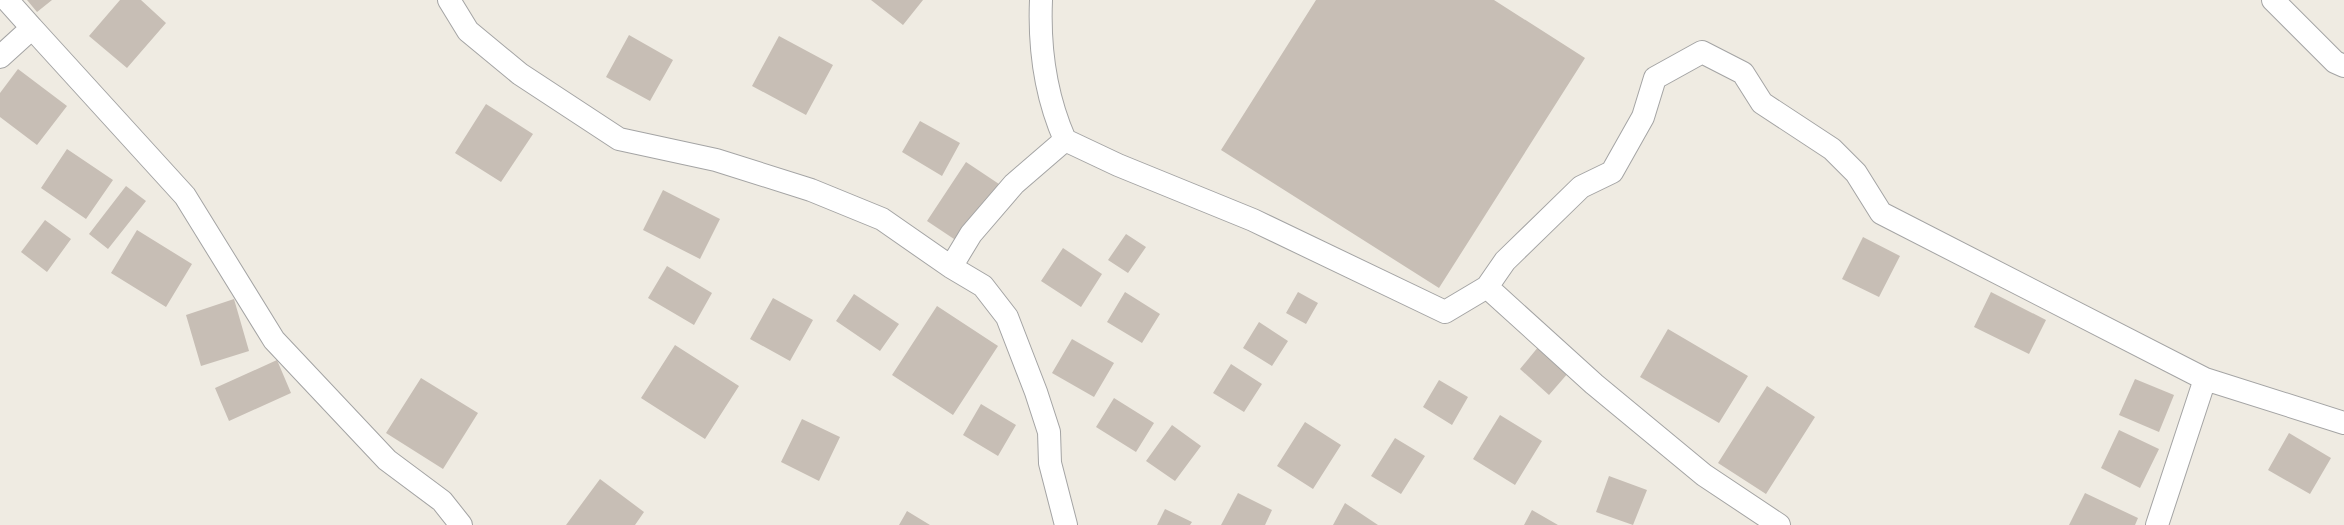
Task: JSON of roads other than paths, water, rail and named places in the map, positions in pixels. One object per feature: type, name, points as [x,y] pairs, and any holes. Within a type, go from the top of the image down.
[{"type":"street","points":[[7,0],[185,196],[274,340],[387,460],[442,502],[461,525]]},
{"type":"street","points":[[449,0],[468,31],[520,74],[619,139],[716,160],[811,190],[882,219],[951,267],[983,286],[1007,317],[1049,432],[1050,463],[1066,525]]},
{"type":"street","points":[[1041,0],[1040,24],[1046,71],[1054,116],[1065,140],[1118,165],[1253,220],[1445,312],[1487,287],[1505,261],[1581,187],[1612,172],[1643,117],[1655,78],[1702,52],[1743,73],[1762,103],[1832,149],[1856,173],[1881,213],[2205,379],[2344,422]]},
{"type":"street","points":[[2273,0],[2335,62],[2344,66]]},
{"type":"street","points":[[0,57],[32,28]]},
{"type":"street","points":[[951,267],[971,234],[1014,184],[1065,140]]},
{"type":"street","points":[[1487,287],[1594,384],[1704,475],[1779,525]]},
{"type":"street","points":[[2157,525],[2205,379]]}]
